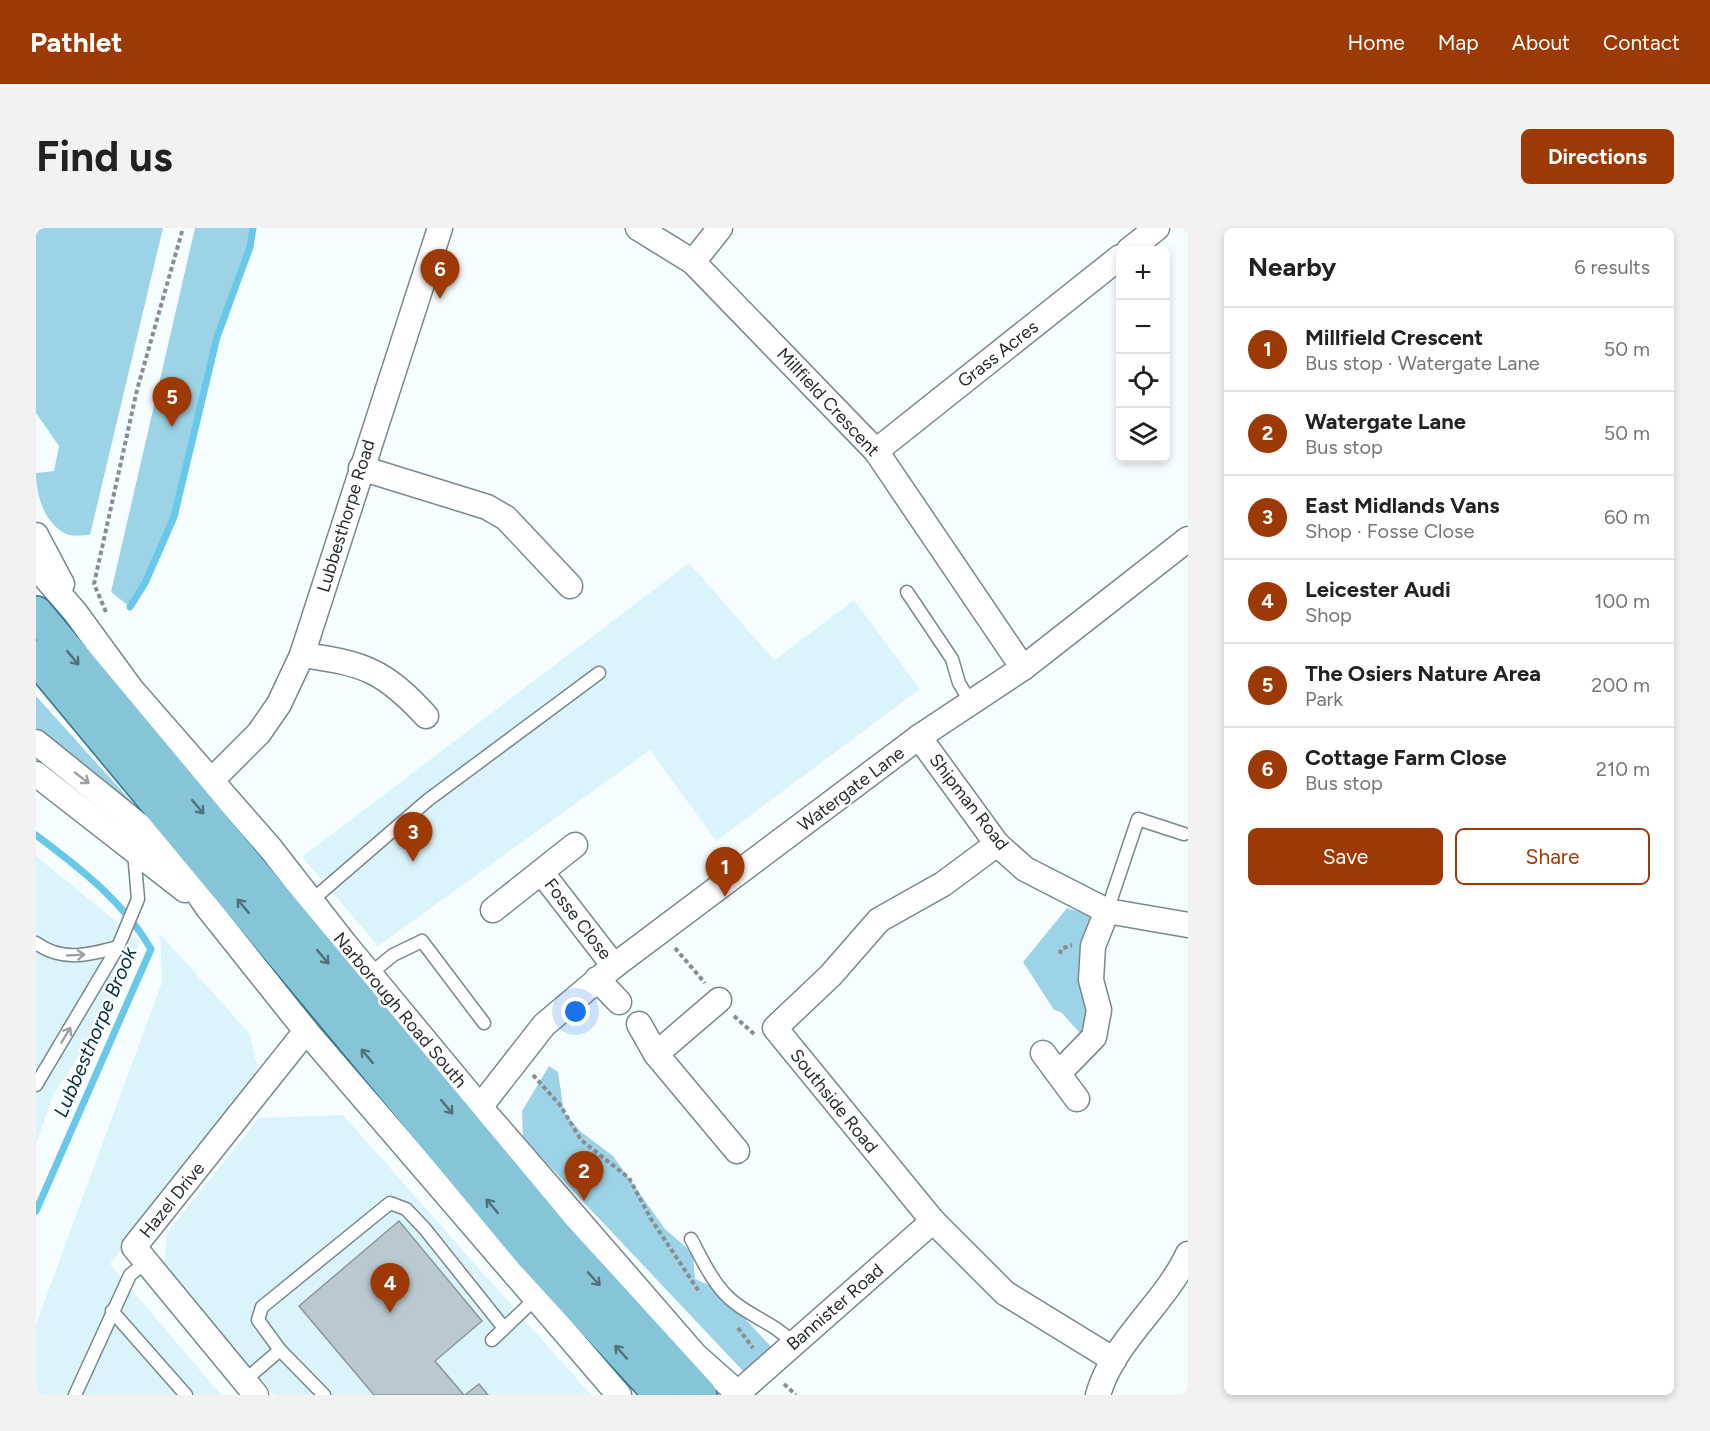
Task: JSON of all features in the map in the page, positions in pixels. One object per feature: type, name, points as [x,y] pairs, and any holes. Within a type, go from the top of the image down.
[{"type":"main road","name":"Narborough Road South","points":[[36,613],[555,1236],[700,1395]]},
{"type":"main road","points":[[36,657],[530,1252],[661,1395]]},
{"type":"street","name":"Lubbesthorpe Road","points":[[211,781],[259,733],[279,704],[302,655],[440,228]]},
{"type":"street","name":"Millfield Crescent","points":[[638,228],[693,262],[876,451],[1023,668]]},
{"type":"street","points":[[693,262],[720,228]]},
{"type":"street","points":[[1134,246],[1157,228]]},
{"type":"street","name":"Grass Acres","points":[[876,451],[1116,260]]},
{"type":"street","points":[[361,468],[487,507],[506,519],[570,586]]},
{"type":"street","name":"Narborough Road South","points":[[36,536],[75,612]]},
{"type":"street","name":"Watergate Lane","points":[[480,1107],[544,1025],[605,972],[920,737],[1023,668],[1188,539]]},
{"type":"street","name":"Narborough Road South","points":[[36,567],[75,612],[132,690],[271,849],[480,1107],[695,1355],[739,1394]]},
{"type":"street","points":[[302,655],[349,661],[372,671],[403,690],[426,716]]},
{"type":"street","name":"Shipman Road","points":[[920,737],[997,844],[1025,869],[1107,911],[1188,925]]},
{"type":"street","points":[[36,742],[140,826],[183,872],[208,908],[306,1031],[619,1395]]},
{"type":"street","points":[[38,777],[208,908]]},
{"type":"street","name":"Southside Road","points":[[997,844],[943,884],[879,920],[831,975],[775,1028],[933,1221],[1005,1293],[1114,1360]]},
{"type":"street","name":"Fosse Close","points":[[494,910],[543,873],[575,845]]},
{"type":"street","name":"Fosse Close","points":[[543,873],[605,972],[619,1002]]},
{"type":"street","points":[[1059,1073],[1094,1037],[1100,1010],[1091,980],[1094,946],[1107,911]]},
{"type":"street","points":[[656,1054],[719,999]]},
{"type":"street","points":[[639,1024],[656,1054],[737,1151]]},
{"type":"street","name":"Hazel Drive","points":[[250,1388],[134,1247],[306,1031]]},
{"type":"street","points":[[1043,1053],[1077,1099]]},
{"type":"street","name":"Bannister Road","points":[[739,1394],[933,1221]]},
{"type":"street","points":[[1098,1395],[1114,1360],[1177,1277],[1188,1254]]},
{"type":"lane","points":[[907,592],[952,659],[959,683],[971,703]]},
{"type":"lane","points":[[311,901],[429,800],[599,674]]},
{"type":"lane","points":[[1107,911],[1138,819],[1184,834]]},
{"type":"lane","points":[[36,1085],[118,947],[138,899],[134,851]]},
{"type":"lane","points":[[370,974],[393,955],[422,940],[484,1023]]},
{"type":"lane","points":[[36,943],[61,955],[97,953],[118,947]]},
{"type":"lane","points":[[324,1395],[280,1350],[258,1320],[262,1307],[390,1203],[406,1209],[425,1229],[504,1328]]},
{"type":"lane","points":[[691,1239],[714,1281],[729,1298],[780,1329],[794,1343]]},
{"type":"lane","points":[[75,1395],[130,1275],[146,1262]]},
{"type":"lane","points":[[492,1340],[536,1299]]},
{"type":"lane","points":[[112,1311],[186,1395]]},
{"type":"lane","points":[[250,1388],[280,1350]]},
{"type":"path","points":[[111,623],[94,584],[134,401],[183,228]]},
{"type":"path","points":[[518,1060],[560,1105],[581,1140],[629,1178],[651,1219],[676,1254],[695,1289],[703,1296]]},
{"type":"path","points":[[735,1323],[767,1367],[796,1395]]},
{"type":"shaded area","points":[[36,228],[163,228],[90,535],[68,535],[58,529],[47,516],[38,490],[36,473],[54,471],[59,446],[36,413]]},
{"type":"shaded area","points":[[195,228],[253,228],[250,247],[217,337],[174,517],[145,583],[130,607],[111,592]]},
{"type":"shaded area","points":[[689,563],[774,660],[854,600],[920,689],[716,841],[650,750],[378,946],[302,857]]},
{"type":"shaded area","points":[[36,696],[149,821],[36,728]]},
{"type":"shaded area","points":[[36,856],[140,941],[108,1013],[53,1095],[36,1144]]},
{"type":"shaded area","points":[[1067,908],[1104,919],[1099,1010],[1080,1033],[1061,1012],[1054,1010],[1023,962]]},
{"type":"shaded area","points":[[160,934],[250,1034],[259,1076],[110,1264],[221,1395],[36,1395],[36,1324],[162,982]]},
{"type":"shaded area","points":[[549,1066],[558,1072],[564,1112],[580,1131],[613,1156],[665,1229],[693,1253],[695,1279],[716,1288],[780,1356],[744,1372],[523,1138],[522,1111]]},
{"type":"shaded area","points":[[343,1115],[591,1395],[274,1395],[164,1266],[167,1233],[259,1118]]},
{"type":"building","points":[[399,1221],[482,1321],[435,1361],[464,1395],[374,1395],[299,1306]]},
{"type":"building","points":[[479,1384],[488,1395],[465,1395]]},
{"type":"waterway","name":"Lubbesthorpe Brook","points":[[130,607],[145,583],[174,517],[217,337],[250,247],[253,228]]},
{"type":"waterway","name":"Lubbesthorpe Brook","points":[[36,835],[100,886],[140,932],[151,949],[36,1211]]},
{"type":"place","name":"Cottage Farm Close","points":[[440,299]]},
{"type":"place","name":"The Osiers Nature Area","points":[[172,427]]},
{"type":"place","name":"East Midlands Vans","points":[[413,862]]},
{"type":"place","name":"Millfield Crescent","points":[[725,897]]},
{"type":"place","name":"Watergate Lane","points":[[584,1201]]},
{"type":"place","name":"Leicester Audi","points":[[390,1313]]}]
